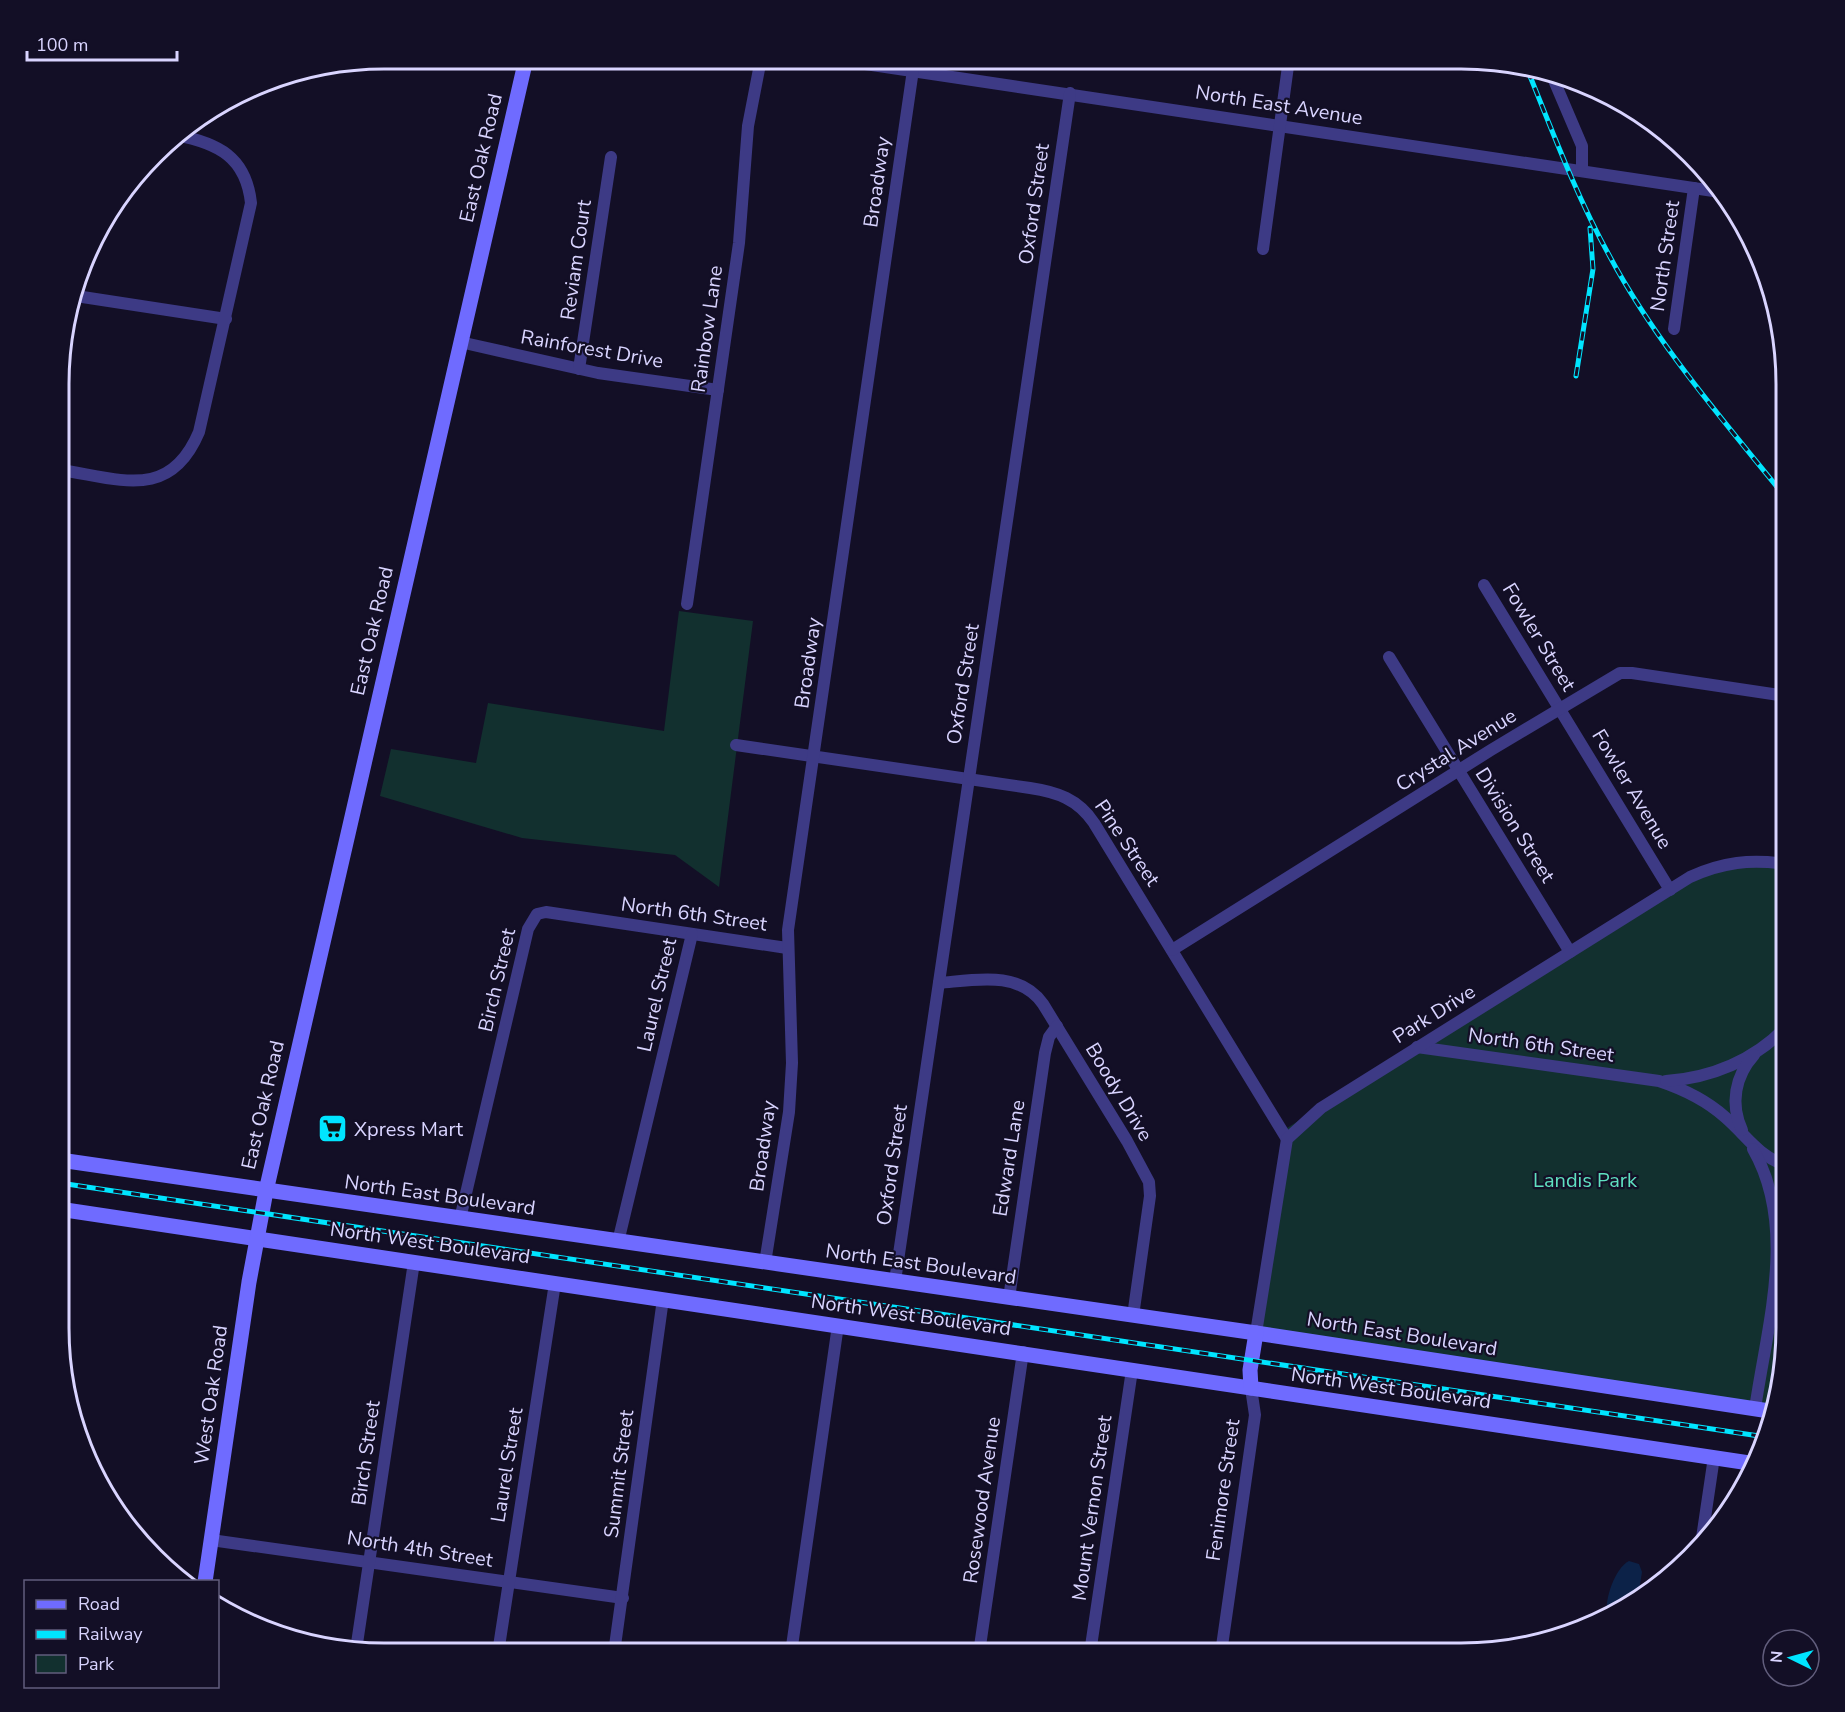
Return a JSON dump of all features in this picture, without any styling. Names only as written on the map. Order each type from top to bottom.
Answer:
[{"type":"main road","name":"East Oak Road","points":[[261,1214],[524,69]]},
{"type":"main road","name":"North East Boulevard","points":[[69,1161],[1256,1333],[1765,1410]]},
{"type":"main road","name":"North West Boulevard","points":[[69,1210],[1746,1462]]},
{"type":"main road","name":"West Oak Road","points":[[205,1580],[261,1214]]},
{"type":"main road","name":"Fenimore Street","points":[[1251,1388],[1250,1370],[1256,1333]]},
{"type":"street","name":"Rainbow Lane","points":[[687,604],[739,243],[748,126],[759,69]]},
{"type":"street","name":"North East Avenue","points":[[906,69],[1710,190]]},
{"type":"street","points":[[1263,249],[1288,69]]},
{"type":"street","name":"Broadway","points":[[765,1263],[789,1102],[792,1063],[787,948],[913,70]]},
{"type":"street","points":[[1555,84],[1581,146],[1582,171]]},
{"type":"street","name":"Oxford Street","points":[[895,1281],[1070,93]]},
{"type":"street","points":[[69,471],[133,481],[158,477],[170,473],[180,465],[199,432],[249,217],[249,191],[238,167],[222,148],[187,138]]},
{"type":"street","name":"Reviam Court","points":[[579,369],[611,157]]},
{"type":"street","name":"North Street","points":[[1674,329],[1694,188]]},
{"type":"street","points":[[82,297],[226,318]]},
{"type":"street","name":"Rainforest Drive","points":[[460,342],[579,369],[718,390]]},
{"type":"street","name":"Fowler Street","points":[[1484,585],[1560,710]]},
{"type":"street","name":"Division Street","points":[[1389,657],[1570,952]]},
{"type":"street","name":"Crystal Avenue","points":[[1172,950],[1615,676],[1632,672],[1776,694]]},
{"type":"street","name":"Fowler Avenue","points":[[1560,710],[1670,890]]},
{"type":"street","name":"Pine Street","points":[[736,745],[1050,791],[1067,797],[1083,809],[1094,823],[1287,1139]]},
{"type":"street","name":"Park Drive","points":[[1287,1139],[1321,1108],[1690,877],[1721,865],[1751,860],[1776,863]]},
{"type":"street","name":"Birch Street","points":[[460,1219],[531,920],[537,914],[546,912],[596,919]]},
{"type":"street","name":"North 6th Street","points":[[596,919],[787,948]]},
{"type":"street","name":"Laurel Street","points":[[618,1242],[692,934]]},
{"type":"street","name":"Boody Drive","points":[[939,983],[987,979],[1018,983],[1037,995],[1149,1182],[1149,1204],[1133,1316]]},
{"type":"street","name":"Edward Lane","points":[[1009,1298],[1045,1053],[1049,1037],[1057,1026]]},
{"type":"street","points":[[1776,1036],[1748,1063],[1736,1089],[1737,1119],[1763,1167],[1774,1204],[1776,1221]]},
{"type":"street","name":"North 6th Street","points":[[1659,1081],[1694,1077],[1720,1070],[1776,1040]]},
{"type":"street","name":"North 6th Street","points":[[1417,1047],[1659,1081],[1690,1093],[1714,1107],[1750,1144],[1776,1161]]},
{"type":"street","points":[[1256,1333],[1287,1139]]},
{"type":"street","name":"Birch Street","points":[[357,1641],[414,1262]]},
{"type":"street","points":[[1755,1409],[1776,1270]]},
{"type":"street","name":"Laurel Street","points":[[500,1643],[555,1282]]},
{"type":"street","name":"Summit Street","points":[[616,1643],[663,1299]]},
{"type":"street","points":[[792,1643],[838,1325]]},
{"type":"street","name":"Rosewood Avenue","points":[[980,1643],[1023,1352]]},
{"type":"street","name":"Mount Vernon Street","points":[[1091,1643],[1132,1370]]},
{"type":"street","name":"Fenimore Street","points":[[1222,1643],[1254,1423],[1255,1405],[1251,1388]]},
{"type":"street","points":[[1703,1530],[1714,1457]]},
{"type":"street","name":"North 4th Street","points":[[211,1540],[623,1599]]},
{"type":"green space","points":[[679,611],[753,621],[719,887],[675,855],[522,838],[380,796],[391,749],[476,763],[488,703],[664,731]]},
{"type":"green space","name":"Landis Park","points":[[1776,865],[1776,1328],[1773,1369],[1765,1410],[1256,1333],[1279,1186],[1282,1131],[1710,868]]},
{"type":"water","points":[[1629,1561],[1639,1564],[1642,1572],[1640,1588],[1607,1607],[1615,1577]]},
{"type":"railway","points":[[1530,77],[1586,210],[1628,288],[1669,350],[1776,486]]},
{"type":"railway","points":[[1576,376],[1593,269],[1590,228]]},
{"type":"railway","points":[[69,1184],[1757,1436]]},
{"type":"place","name":"Xpress Mart","points":[[333,1129]]}]
